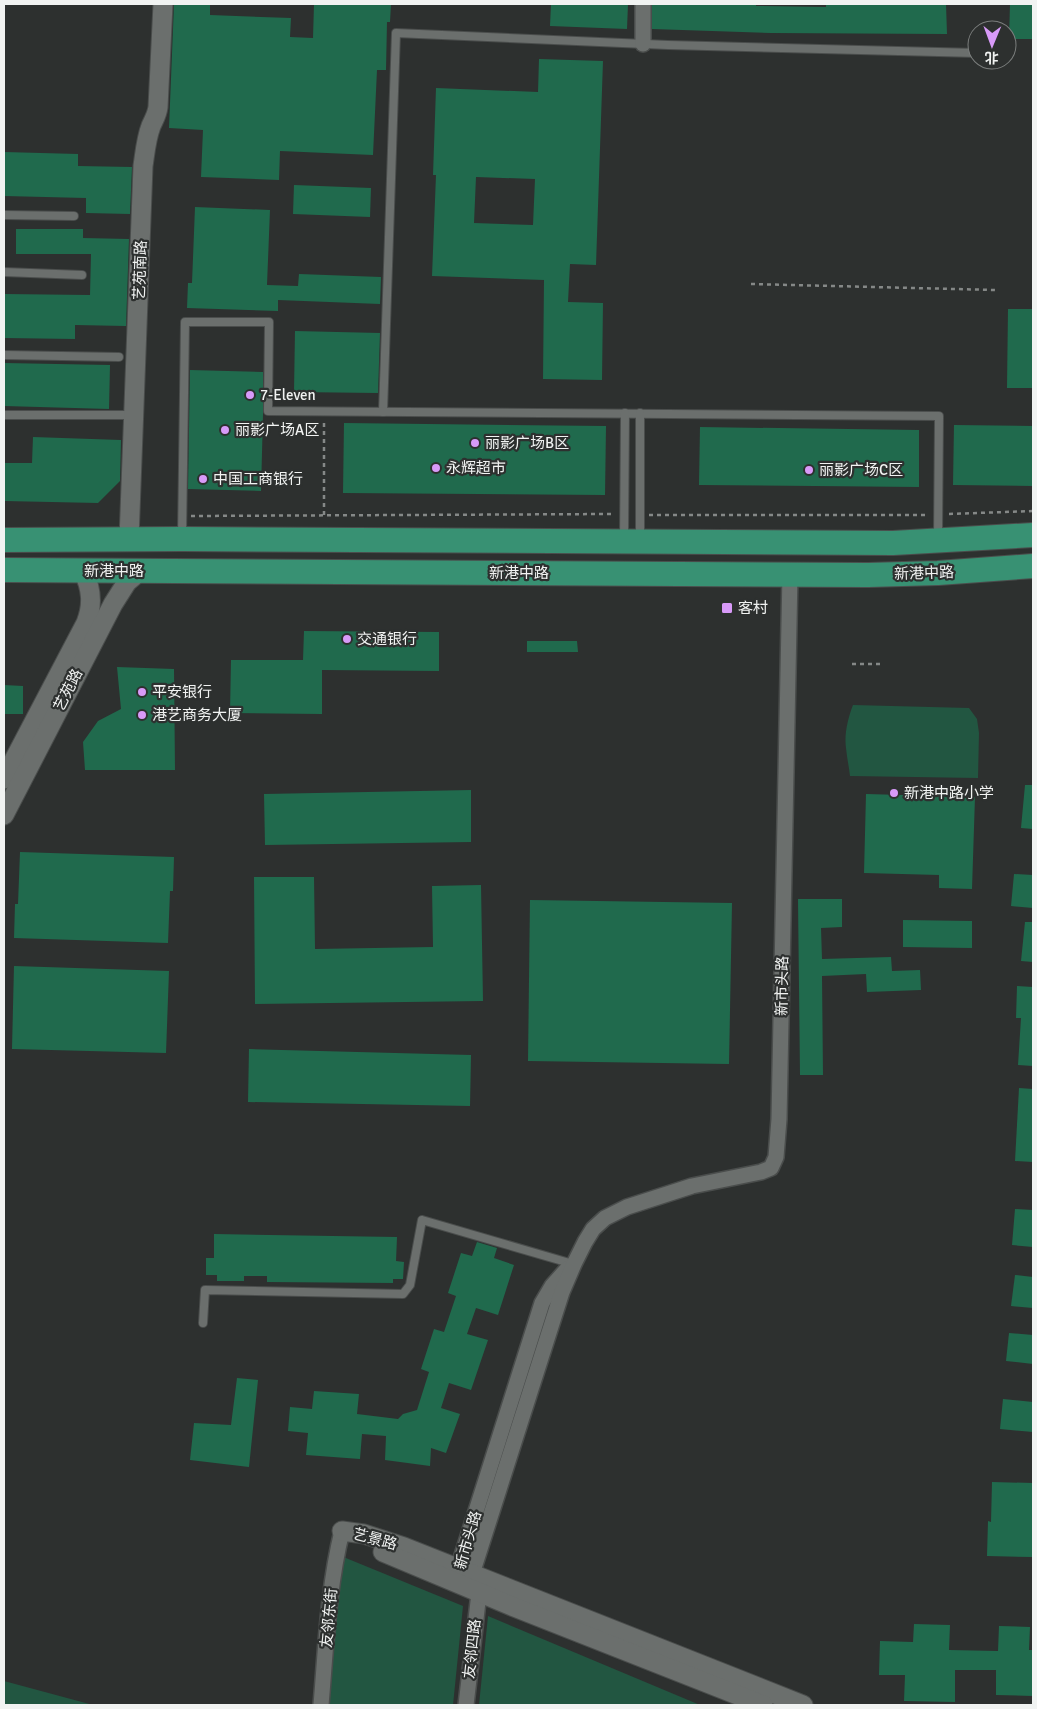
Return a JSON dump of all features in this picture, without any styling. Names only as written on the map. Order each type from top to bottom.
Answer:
[{"type":"main road","name":"新港中路","points":[[4,540],[129,539],[182,528],[632,542],[856,543],[938,541],[1033,535]]},
{"type":"main road","name":"新港中路","points":[[4,570],[868,575],[938,573],[1033,566]]},
{"type":"street","name":"艺苑南路","points":[[129,539],[143,166],[147,138],[158,108],[163,4]]},
{"type":"street","points":[[643,44],[644,4]]},
{"type":"street","name":"艺苑路","points":[[4,779],[86,623],[91,610],[88,581],[83,571]]},
{"type":"street","name":"艺苑路","points":[[4,815],[113,604],[127,582],[140,571]]},
{"type":"street","name":"新市头路","points":[[462,1576],[562,1292],[574,1264],[593,1230],[606,1218],[626,1208],[692,1186],[761,1172],[770,1168],[776,1157],[780,1103],[790,574]]},
{"type":"street","name":"艺景路","points":[[342,1531],[362,1544],[462,1576],[790,1704]]},
{"type":"street","name":"友邻东街","points":[[321,1705],[331,1592],[335,1559],[342,1531]]},
{"type":"street","name":"艺景路","points":[[462,1576],[479,1593],[764,1705]]},
{"type":"street","name":"友邻四路","points":[[466,1705],[479,1593]]},
{"type":"lane","points":[[383,412],[396,34],[643,44],[967,53]]},
{"type":"lane","points":[[4,215],[74,216]]},
{"type":"lane","points":[[4,272],[82,275]]},
{"type":"lane","points":[[182,528],[185,322],[269,322],[268,411],[939,416],[938,541]]},
{"type":"lane","points":[[4,355],[119,357]]},
{"type":"lane","points":[[625,413],[624,514],[632,542]]},
{"type":"lane","points":[[632,542],[640,515],[640,413]]},
{"type":"lane","points":[[4,416],[134,416]]},
{"type":"lane","points":[[203,1323],[205,1290],[402,1294],[410,1285],[422,1220],[574,1264]]},
{"type":"path","points":[[751,284],[995,290]]},
{"type":"path","points":[[324,411],[324,516]]},
{"type":"path","points":[[640,515],[826,516],[1033,512]]},
{"type":"path","points":[[182,528],[324,516],[624,514]]},
{"type":"path","points":[[852,664],[881,664]]},
{"type":"green space","points":[[853,705],[969,708],[977,719],[979,733],[978,778],[850,776],[846,752],[846,737]]},
{"type":"green space","points":[[341,1556],[463,1606],[453,1705],[327,1705]]},
{"type":"green space","points":[[488,1616],[700,1705],[479,1705]]},
{"type":"green space","points":[[4,1681],[93,1705],[4,1705]]},
{"type":"building","points":[[174,4],[210,4],[210,15],[291,18],[290,37],[313,38],[314,4],[391,4],[390,22],[387,22],[386,70],[377,70],[373,155],[280,151],[279,180],[201,177],[203,130],[169,128]]},
{"type":"building","points":[[551,4],[628,4],[627,29],[550,26]]},
{"type":"building","points":[[652,4],[756,4],[756,6],[826,7],[826,4],[946,4],[947,34],[771,33],[652,29]]},
{"type":"building","points":[[1010,4],[1033,4],[1033,39],[1017,39],[1017,20],[1010,20]]},
{"type":"building","points":[[539,59],[603,61],[596,265],[570,264],[568,302],[603,303],[602,380],[543,379],[544,280],[432,276],[436,175],[433,175],[436,88],[538,92]],"holes":[[[476,177],[535,179],[533,225],[474,223]]]},
{"type":"building","points":[[4,152],[78,154],[78,166],[132,167],[130,214],[86,213],[86,198],[4,196]]},
{"type":"building","points":[[294,185],[371,188],[370,217],[293,214]]},
{"type":"building","points":[[195,207],[270,210],[267,285],[298,286],[299,274],[381,277],[380,304],[278,300],[278,311],[187,308],[188,283],[192,283]]},
{"type":"building","points":[[16,229],[83,229],[83,238],[129,239],[126,326],[75,325],[75,339],[4,338],[4,294],[90,295],[91,254],[16,254]]},
{"type":"building","points":[[1008,309],[1033,309],[1033,388],[1007,388]]},
{"type":"building","points":[[295,331],[380,333],[378,393],[294,392]]},
{"type":"building","points":[[4,363],[110,365],[109,409],[4,406]]},
{"type":"building","name":"丽影广场A区","points":[[190,370],[263,372],[261,491],[188,489]]},
{"type":"building","name":"丽影广场B区","points":[[344,423],[606,426],[605,495],[343,493]]},
{"type":"building","points":[[954,425],[1033,426],[1033,486],[953,485]]},
{"type":"building","name":"丽影广场C区","points":[[700,427],[919,430],[919,487],[699,485]]},
{"type":"building","points":[[33,437],[121,440],[120,481],[98,503],[4,501],[4,463],[32,463]]},
{"type":"building","points":[[304,631],[439,632],[439,671],[322,670],[322,714],[230,713],[231,660],[303,660]]},
{"type":"building","points":[[527,641],[577,641],[578,652],[527,652]]},
{"type":"building","name":"港艺商务大厦","points":[[117,667],[174,669],[175,770],[85,770],[83,742],[98,721],[121,709]]},
{"type":"building","points":[[4,685],[23,686],[23,714],[4,714]]},
{"type":"building","points":[[1025,785],[1033,785],[1033,829],[1021,828]]},
{"type":"building","points":[[471,790],[471,842],[265,845],[264,794]]},
{"type":"building","points":[[866,794],[975,797],[972,889],[939,888],[939,875],[864,873]]},
{"type":"building","points":[[20,852],[174,857],[173,891],[170,891],[168,943],[14,938],[15,904],[18,904]]},
{"type":"building","points":[[1014,874],[1033,875],[1033,908],[1011,906]]},
{"type":"building","points":[[254,877],[314,877],[315,949],[433,947],[432,886],[481,885],[483,1001],[255,1004]]},
{"type":"building","points":[[798,899],[842,899],[842,927],[821,928],[822,959],[891,957],[892,971],[920,970],[921,990],[867,992],[866,974],[822,976],[823,1075],[800,1075]]},
{"type":"building","points":[[530,900],[732,903],[729,1064],[528,1061]]},
{"type":"building","points":[[903,920],[972,921],[972,948],[903,947]]},
{"type":"building","points":[[1025,922],[1033,922],[1033,962],[1021,961]]},
{"type":"building","points":[[14,966],[169,971],[166,1053],[12,1049]]},
{"type":"building","points":[[1017,986],[1033,987],[1033,1066],[1018,1065],[1021,1018],[1016,1018]]},
{"type":"building","points":[[249,1049],[471,1055],[470,1106],[248,1102]]},
{"type":"building","points":[[1019,1088],[1033,1089],[1033,1162],[1015,1161]]},
{"type":"building","points":[[1015,1209],[1033,1210],[1033,1247],[1012,1245]]},
{"type":"building","points":[[214,1234],[397,1237],[396,1261],[404,1262],[403,1279],[393,1279],[393,1283],[267,1282],[267,1276],[244,1276],[244,1281],[217,1281],[217,1275],[206,1275],[206,1258],[214,1258]]},
{"type":"building","points":[[477,1242],[497,1248],[494,1258],[514,1265],[498,1315],[476,1308],[467,1334],[488,1340],[471,1390],[449,1383],[441,1408],[460,1414],[446,1453],[431,1448],[430,1466],[385,1460],[386,1436],[362,1434],[360,1459],[306,1455],[308,1433],[288,1431],[290,1407],[312,1409],[314,1391],[359,1394],[357,1414],[398,1419],[403,1414],[417,1410],[429,1372],[421,1369],[434,1329],[444,1332],[456,1296],[448,1293],[461,1253],[472,1256]]},
{"type":"building","points":[[1015,1275],[1033,1277],[1033,1308],[1011,1306]]},
{"type":"building","points":[[1009,1333],[1033,1335],[1033,1364],[1006,1361]]},
{"type":"building","points":[[237,1378],[258,1380],[249,1467],[190,1460],[194,1423],[231,1425]]},
{"type":"building","points":[[1003,1399],[1033,1402],[1033,1432],[1000,1429]]},
{"type":"building","points":[[992,1482],[1033,1483],[1033,1557],[987,1556],[988,1521],[991,1522]]},
{"type":"building","points":[[914,1624],[950,1625],[949,1650],[998,1651],[999,1626],[1030,1627],[1029,1650],[1033,1650],[1033,1696],[996,1695],[996,1670],[955,1670],[955,1702],[904,1701],[905,1675],[879,1675],[880,1641],[913,1642]]},
{"type":"place","name":"7-Eleven","points":[[250,395]]},
{"type":"place","name":"丽影广场A区","points":[[225,430]]},
{"type":"place","name":"丽影广场B区","points":[[475,443]]},
{"type":"place","name":"永辉超市","points":[[436,468]]},
{"type":"place","name":"丽影广场C区","points":[[809,470]]},
{"type":"place","name":"中国工商银行","points":[[203,479]]},
{"type":"place","name":"客村","points":[[727,608]]},
{"type":"place","name":"交通银行","points":[[347,639]]},
{"type":"place","name":"平安银行","points":[[142,692]]},
{"type":"place","name":"港艺商务大厦","points":[[142,715]]},
{"type":"place","name":"新港中路小学","points":[[894,793]]}]
